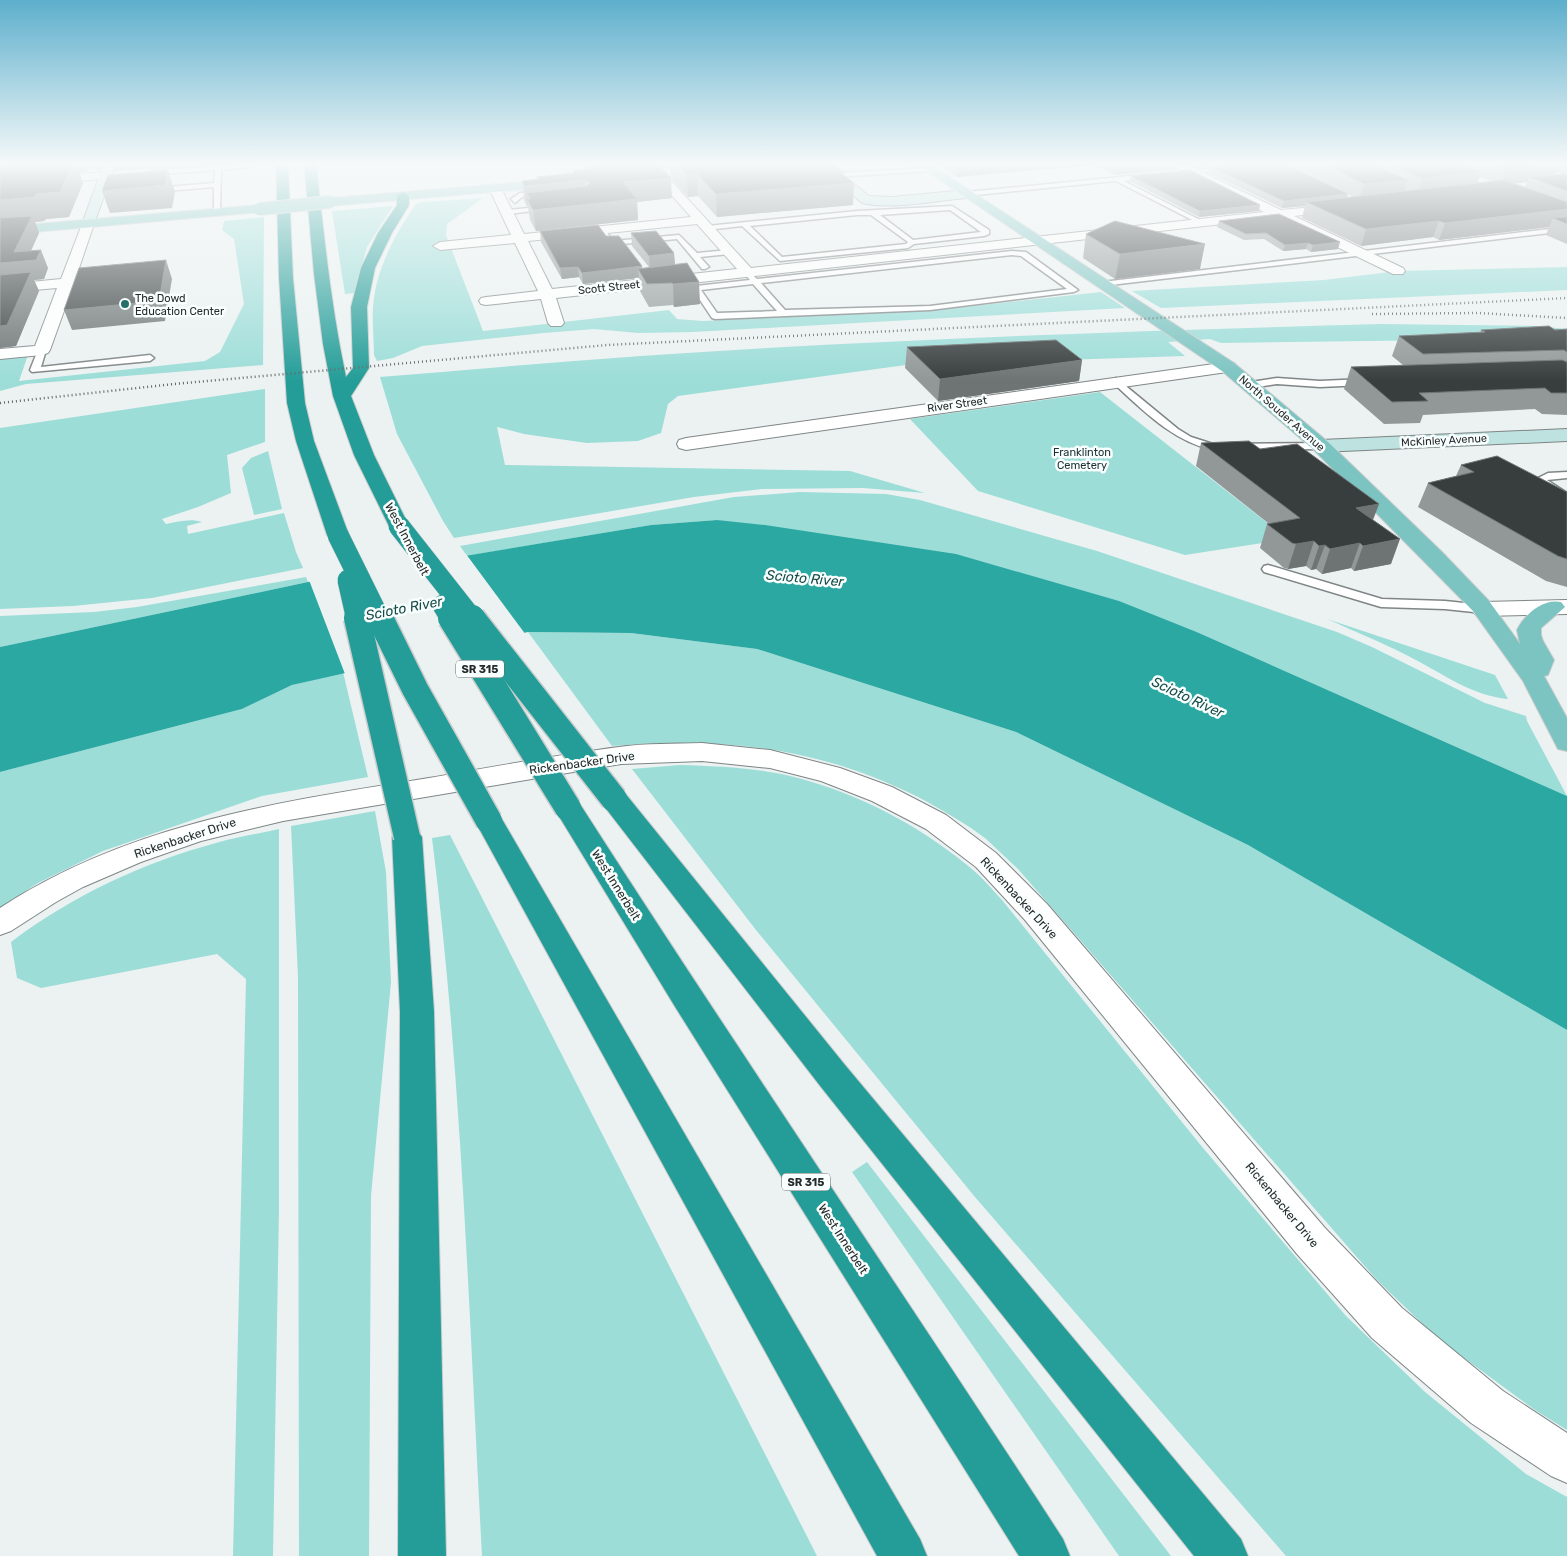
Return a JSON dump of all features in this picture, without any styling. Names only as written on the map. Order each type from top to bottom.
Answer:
[{"type":"highway","points":[[285,236],[296,403],[305,441],[338,535],[407,836],[417,1012],[422,1556]]},
{"type":"highway","name":"West Innerbelt","points":[[318,236],[331,344],[342,396],[364,455],[399,526],[481,670],[628,905],[1046,1556]]},
{"type":"highway","points":[[342,396],[361,368],[359,306],[368,268],[384,236]]},
{"type":"highway","points":[[399,526],[833,1076],[1224,1556]]},
{"type":"highway","points":[[338,535],[415,689],[903,1556]]},
{"type":"main road","name":"North Souder Avenue","points":[[1030,236],[1228,368],[1251,385],[1321,446],[1434,556],[1483,609],[1535,681],[1564,737]]},
{"type":"main road","points":[[1535,681],[1542,660],[1529,640],[1527,632],[1529,626],[1560,607]]},
{"type":"street","points":[[0,354],[42,350],[84,236]]},
{"type":"street","points":[[440,246],[544,236]]},
{"type":"street","points":[[714,236],[751,277]]},
{"type":"street","name":"Scott Street","points":[[486,301],[546,294],[751,277],[784,264],[936,252],[1077,236]]},
{"type":"street","points":[[1325,236],[1398,271]]},
{"type":"street","points":[[520,238],[546,294],[556,323]]},
{"type":"street","points":[[0,289],[96,280]]},
{"type":"street","name":"River Street","points":[[686,444],[1116,381],[1228,368]]},
{"type":"street","name":"McKinley Avenue","points":[[1321,446],[1567,435]]},
{"type":"street","points":[[1483,609],[1560,607]]},
{"type":"street","name":"Rickenbacker Drive","points":[[0,923],[46,894],[111,863],[167,842],[232,822],[283,811],[621,755],[702,752],[770,759],[830,774],[882,794],[936,822],[986,860],[1036,912],[1311,1241],[1388,1323],[1487,1407],[1567,1460]]},
{"type":"lane","points":[[606,236],[611,243],[624,245],[679,237],[696,255],[699,266]]},
{"type":"lane","points":[[756,236],[784,264],[908,246],[912,242],[969,236]]},
{"type":"lane","points":[[906,236],[912,242]]},
{"type":"lane","points":[[1102,284],[1511,236]]},
{"type":"lane","points":[[921,241],[947,260]]},
{"type":"lane","points":[[696,255],[729,252]]},
{"type":"lane","points":[[1012,253],[1023,254],[1074,290],[930,308],[715,316],[696,288],[751,277],[947,260],[1012,253]]},
{"type":"lane","points":[[751,277],[783,313]]},
{"type":"lane","points":[[42,350],[35,370],[150,358]]},
{"type":"lane","points":[[1116,381],[1180,435],[1196,444],[1213,447],[1321,446]]},
{"type":"lane","points":[[1251,385],[1277,381],[1320,384],[1378,382]]},
{"type":"lane","points":[[1567,475],[1548,476],[1539,480],[1567,498]]},
{"type":"lane","points":[[1268,569],[1381,603],[1445,605],[1483,609]]},
{"type":"green space","points":[[229,236],[264,236],[263,365],[26,384],[0,391],[0,358],[28,355],[19,381],[205,361],[220,352],[244,304],[234,239]]},
{"type":"green space","points":[[336,236],[374,236],[367,247],[355,293],[345,294]]},
{"type":"green space","points":[[397,236],[446,236],[483,331],[669,310],[677,319],[703,321],[955,308],[1101,292],[1125,308],[693,332],[638,333],[594,329],[422,346],[393,358],[377,361],[374,355],[373,308],[382,267]]},
{"type":"green space","points":[[1567,267],[1567,290],[1161,308],[1132,291],[1324,280],[1398,271]]},
{"type":"green space","points":[[1380,324],[1536,326],[1567,329],[1567,343],[1445,340],[1221,343],[1210,339],[1168,342],[1185,356],[906,365],[678,396],[668,404],[661,433],[638,441],[587,443],[524,434],[497,427],[505,465],[850,471],[925,493],[863,488],[762,489],[694,497],[454,538],[397,434],[380,377],[608,358],[918,340]]},
{"type":"green space","points":[[265,389],[265,442],[227,455],[231,493],[162,519],[166,524],[188,520],[202,522],[187,526],[188,534],[284,513],[303,568],[152,598],[73,606],[0,609],[0,428]]},
{"type":"green space","name":"Franklinton Cemetery","points":[[1100,392],[1288,539],[1185,555],[978,491],[910,419]]},
{"type":"green space","points":[[268,451],[282,509],[254,515],[242,468],[251,458]]},
{"type":"green space","points":[[800,492],[886,494],[920,500],[1097,551],[1337,632],[1372,647],[1485,703],[1526,716],[1567,796],[1199,633],[717,520],[651,525],[467,556],[460,546],[734,497]]},
{"type":"green space","points":[[306,577],[308,582],[0,647],[0,616],[94,612],[137,607]]},
{"type":"green space","points":[[1327,619],[1495,675],[1508,699],[1483,694],[1471,689],[1393,648]]},
{"type":"green space","points":[[528,632],[631,633],[757,649],[1016,732],[1248,845],[1567,1030],[1567,1430],[1535,1410],[1437,1338],[1376,1279],[1018,869],[985,838],[920,798],[845,767],[808,757],[732,745],[693,743],[612,746]]},
{"type":"green space","points":[[343,672],[368,777],[262,796],[103,851],[38,883],[0,908],[0,772],[242,709],[292,685]]},
{"type":"green space","points":[[680,765],[769,772],[798,778],[843,793],[887,812],[908,824],[948,850],[976,873],[1002,900],[1203,1148],[1346,1316],[1425,1392],[1526,1474],[1567,1497],[1567,1556],[1286,1556],[975,1197],[756,930],[632,769]]},
{"type":"green space","points":[[375,811],[386,872],[391,982],[371,1196],[369,1556],[299,1556],[298,977],[291,826]]},
{"type":"green space","points":[[279,829],[279,1208],[273,1556],[233,1556],[246,979],[217,954],[41,988],[17,978],[11,942],[34,925],[83,896],[161,860],[231,839]]},
{"type":"green space","points":[[450,835],[817,1556],[482,1556],[458,1107],[451,1017],[432,838]]},
{"type":"green space","points":[[867,1162],[1171,1556],[1119,1556],[852,1172]]},
{"type":"water","name":"Scioto River","points":[[717,520],[765,525],[956,554],[1119,601],[1199,633],[1567,796],[1567,1030],[1248,845],[1016,732],[757,649],[631,633],[528,632],[292,685],[242,709],[0,772],[0,647],[308,582],[651,525]]},
{"type":"pier","points":[[466,554],[526,635],[345,674],[309,580]]},
{"type":"building","points":[[0,236],[22,236],[14,252],[41,250],[36,260],[0,263]]},
{"type":"building","points":[[542,236],[619,236],[642,266],[582,273],[578,267],[560,268]]},
{"type":"building","points":[[633,236],[660,236],[674,253],[649,256]]},
{"type":"building","points":[[1089,236],[1172,236],[1205,244],[1120,254]]},
{"type":"building","points":[[1270,236],[1326,236],[1340,242],[1313,245],[1308,243],[1285,245]]},
{"type":"building","points":[[166,260],[159,301],[64,310],[79,268]]},
{"type":"building","points":[[687,263],[699,282],[647,284],[638,269]]},
{"type":"building","points":[[31,272],[7,325],[0,326],[0,275]]},
{"type":"building","points":[[1549,326],[1555,330],[1567,329],[1567,352],[1564,350],[1423,354],[1399,336],[1485,332],[1481,330]]},
{"type":"building","points":[[1056,340],[1082,360],[940,379],[907,347]]},
{"type":"building","points":[[1562,360],[1567,362],[1567,393],[1551,393],[1545,388],[1419,393],[1428,401],[1392,402],[1351,367]]},
{"type":"building","points":[[1249,441],[1260,449],[1297,444],[1379,504],[1356,508],[1400,539],[1363,546],[1360,543],[1330,549],[1325,545],[1319,546],[1314,541],[1292,543],[1267,524],[1300,518],[1201,443]]},
{"type":"building","points":[[1497,456],[1567,492],[1567,559],[1558,556],[1428,483],[1474,472],[1461,465]]},
{"type":"railway","points":[[0,403],[174,384],[607,345],[1567,298]]},
{"type":"railway","points":[[1372,314],[1478,313],[1567,318]]},
{"type":"place","name":"The Dowd Education Center","points":[[125,304]]}]
